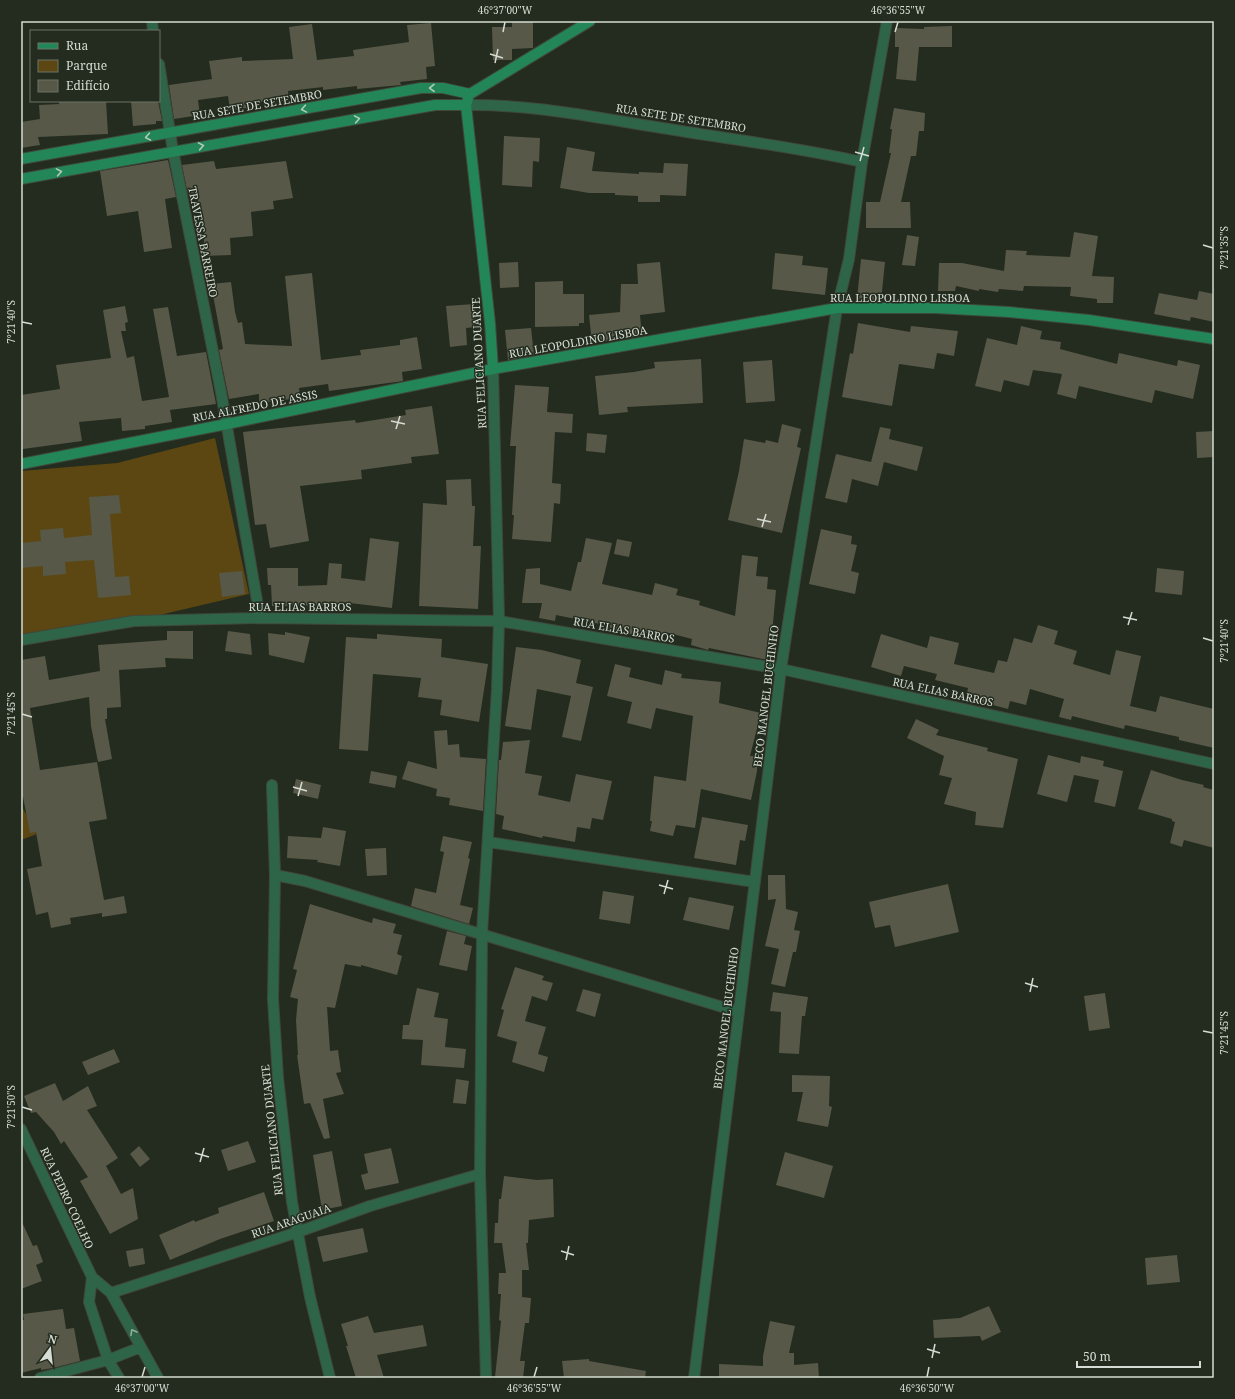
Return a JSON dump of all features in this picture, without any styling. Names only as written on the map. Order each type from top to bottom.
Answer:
[{"type":"street","points":[[466,106],[470,94],[485,83],[590,21]]},
{"type":"street","name":"BECO MANOEL BUCHINHO","points":[[694,1378],[781,669],[836,308],[849,259],[862,162],[887,21]]},
{"type":"street","name":"TRAVESSA BARREIRO","points":[[160,70],[173,151],[227,424],[260,618]]},
{"type":"street","name":"RUA SETE DE SETEMBRO","points":[[21,159],[421,88],[443,88],[470,94],[495,105]]},
{"type":"street","name":"RUA SETE DE SETEMBRO","points":[[21,179],[435,105],[495,105],[571,114],[765,143],[862,162]]},
{"type":"street","name":"RUA FELICIANO DUARTE","points":[[466,106],[490,323],[493,370],[499,621]]},
{"type":"street","name":"RUA LEOPOLDINO LISBOA","points":[[493,370],[836,308],[935,308],[1009,312],[1089,320],[1214,339]]},
{"type":"street","name":"RUA ALFREDO DE ASSIS","points":[[21,464],[493,370]]},
{"type":"street","name":"RUA ELIAS BARROS","points":[[21,640],[134,622],[260,618],[499,621],[781,669],[1214,764]]},
{"type":"street","points":[[486,1378],[480,1174],[482,933],[499,621]]},
{"type":"street","name":"RUA FELICIANO DUARTE","points":[[272,785],[275,875],[272,999],[284,1134],[298,1232],[310,1297],[330,1378]]},
{"type":"street","points":[[488,842],[755,882]]},
{"type":"street","points":[[275,875],[305,881],[482,933],[739,1012]]},
{"type":"street","name":"RUA PEDRO COELHO","points":[[21,1128],[92,1277],[111,1293],[158,1378]]},
{"type":"street","name":"RUA ARAGUAIA","points":[[111,1293],[298,1232],[370,1206],[480,1174]]},
{"type":"street","points":[[92,1277],[90,1302],[108,1360],[119,1378]]},
{"type":"street","points":[[40,1378],[108,1360],[142,1348]]},
{"type":"green space","points":[[215,438],[249,594],[134,621],[21,640],[21,471],[117,463]]},
{"type":"green space","points":[[21,805],[37,834],[21,840]]},
{"type":"building","points":[[512,21],[533,21],[533,48],[512,49],[512,60],[493,60],[492,27],[512,27]]},
{"type":"building","points":[[431,23],[435,66],[426,67],[427,79],[400,82],[401,85],[357,89],[357,86],[323,90],[323,87],[288,91],[289,101],[247,102],[248,108],[230,110],[228,96],[198,100],[200,115],[174,119],[169,85],[212,79],[209,61],[242,57],[242,61],[293,59],[289,27],[312,24],[317,60],[354,56],[353,50],[409,42],[407,25]]},
{"type":"building","points":[[952,26],[952,47],[919,47],[916,81],[896,79],[899,47],[895,47],[895,28],[924,29],[924,27]]},
{"type":"building","points":[[59,102],[106,102],[108,134],[38,137],[40,145],[21,148],[21,122],[40,119],[39,105],[59,104]]},
{"type":"building","points":[[131,102],[158,102],[162,121],[156,121],[156,124],[133,126]]},
{"type":"building","points":[[894,108],[925,113],[924,131],[919,131],[916,156],[911,156],[901,202],[910,202],[911,228],[866,228],[866,202],[880,202],[891,153],[889,153],[892,129],[890,129]]},
{"type":"building","points":[[504,136],[540,138],[539,162],[533,161],[532,187],[502,185]]},
{"type":"building","points":[[567,147],[595,152],[592,171],[639,174],[639,172],[663,173],[664,163],[688,164],[686,196],[660,195],[660,202],[638,202],[638,196],[615,195],[615,193],[589,193],[560,188]]},
{"type":"building","points":[[168,160],[176,197],[165,199],[172,248],[144,252],[138,211],[107,216],[100,171]]},
{"type":"building","points":[[214,161],[216,169],[286,161],[293,198],[273,201],[274,209],[251,212],[253,236],[230,238],[231,255],[204,256],[204,226],[201,226],[197,194],[188,195],[182,165]]},
{"type":"building","points":[[1074,232],[1098,236],[1092,276],[1114,277],[1113,303],[1097,303],[1097,299],[1070,296],[1071,287],[1024,286],[1023,291],[999,289],[998,292],[979,289],[979,291],[956,286],[955,291],[938,291],[939,263],[962,263],[1004,271],[1006,250],[1027,251],[1026,255],[1070,257]]},
{"type":"building","points":[[907,235],[919,237],[915,266],[902,265]]},
{"type":"building","points":[[775,253],[803,256],[802,265],[828,268],[825,295],[772,289]]},
{"type":"building","points":[[861,259],[885,262],[881,301],[857,299]]},
{"type":"building","points":[[518,262],[519,287],[500,288],[499,263]]},
{"type":"building","points":[[660,262],[665,312],[640,315],[642,336],[592,343],[589,315],[620,312],[621,284],[638,284],[637,264]]},
{"type":"building","points":[[312,273],[321,360],[361,355],[360,350],[400,345],[400,340],[417,337],[422,369],[402,372],[403,381],[329,391],[328,384],[299,388],[300,398],[259,403],[259,394],[229,399],[219,350],[223,349],[211,284],[231,282],[235,312],[238,323],[242,322],[245,344],[292,346],[285,276]]},
{"type":"building","points":[[563,281],[563,294],[584,294],[584,323],[579,323],[579,326],[535,327],[535,282]]},
{"type":"building","points":[[1199,291],[1214,294],[1214,322],[1191,317],[1190,321],[1154,314],[1159,293],[1197,300]]},
{"type":"building","points":[[474,304],[476,327],[466,328],[467,345],[450,347],[446,306]]},
{"type":"building","points":[[125,306],[128,322],[125,323],[126,331],[121,331],[127,358],[134,356],[142,401],[169,397],[153,309],[168,307],[177,356],[206,352],[216,404],[170,410],[172,422],[145,426],[145,429],[122,431],[121,418],[79,422],[82,441],[23,449],[21,395],[60,389],[56,365],[111,358],[103,310]]},
{"type":"building","points":[[858,323],[910,332],[911,326],[958,331],[954,356],[937,353],[934,369],[899,364],[892,406],[842,397],[850,353],[853,354]]},
{"type":"building","points":[[1021,326],[1042,331],[1040,339],[1061,342],[1060,349],[1117,364],[1119,353],[1177,366],[1178,360],[1200,365],[1193,399],[1155,390],[1152,403],[1079,386],[1076,399],[1057,394],[1062,374],[1033,370],[1029,386],[1004,380],[1001,392],[975,386],[987,338],[1017,345]]},
{"type":"building","points":[[531,328],[534,355],[508,360],[505,330]]},
{"type":"building","points":[[701,359],[703,403],[627,407],[628,412],[599,415],[595,376],[655,368],[654,362]]},
{"type":"building","points":[[772,360],[775,401],[746,403],[743,362]]},
{"type":"building","points":[[515,385],[549,387],[547,412],[573,414],[572,433],[555,432],[552,483],[561,484],[560,504],[554,503],[551,542],[512,539],[516,446],[510,446]]},
{"type":"building","points":[[432,406],[439,454],[411,457],[412,463],[361,470],[362,479],[300,486],[309,541],[270,548],[266,524],[255,525],[243,432],[355,420],[356,423],[406,415],[405,410]]},
{"type":"building","points":[[782,424],[801,429],[797,447],[801,448],[782,533],[728,520],[739,471],[744,439],[765,443],[766,440],[778,443]]},
{"type":"building","points":[[880,427],[891,429],[889,439],[923,447],[917,471],[884,462],[878,486],[852,479],[847,503],[825,498],[836,454],[871,462]]},
{"type":"building","points":[[1214,431],[1214,457],[1197,458],[1196,432]]},
{"type":"building","points":[[587,433],[607,435],[605,453],[586,451]]},
{"type":"building","points":[[471,479],[472,506],[475,506],[473,546],[481,546],[478,609],[419,606],[423,503],[447,505],[446,480]]},
{"type":"building","points":[[119,495],[121,513],[110,514],[115,577],[129,576],[131,595],[98,598],[94,560],[65,562],[66,574],[43,576],[43,566],[21,568],[21,543],[41,541],[40,530],[63,528],[64,538],[92,535],[89,497]]},
{"type":"building","points":[[821,529],[852,536],[851,544],[857,545],[851,571],[859,573],[855,594],[809,584]]},
{"type":"building","points":[[370,538],[399,542],[392,608],[341,602],[341,605],[272,606],[271,585],[268,585],[267,568],[298,568],[298,586],[327,585],[329,563],[342,564],[341,578],[365,581]]},
{"type":"building","points":[[586,538],[612,543],[602,584],[652,595],[655,583],[678,589],[676,595],[700,601],[699,605],[735,616],[742,555],[758,557],[756,576],[768,577],[767,589],[776,590],[772,634],[774,634],[768,660],[709,648],[708,650],[691,645],[692,639],[665,632],[664,637],[640,631],[638,636],[609,630],[610,626],[556,615],[555,621],[539,618],[542,603],[522,603],[526,569],[540,568],[540,584],[571,591],[578,562],[581,562]]},
{"type":"building","points":[[617,539],[632,542],[629,557],[614,554]]},
{"type":"building","points":[[1157,568],[1184,571],[1182,595],[1155,592]]},
{"type":"building","points":[[242,571],[245,594],[222,597],[219,573]]},
{"type":"building","points":[[1038,625],[1058,631],[1054,644],[1077,651],[1073,664],[1110,675],[1116,650],[1141,656],[1130,706],[1156,712],[1160,696],[1214,709],[1214,748],[1179,740],[1179,737],[1125,725],[1124,729],[1072,716],[1071,720],[1059,717],[1064,699],[1030,689],[1026,705],[1010,701],[1008,709],[966,698],[968,688],[935,680],[937,674],[904,666],[901,676],[871,667],[881,634],[927,648],[930,636],[959,643],[954,664],[994,673],[998,660],[1007,662],[1014,638],[1032,643]]},
{"type":"building","points":[[167,631],[193,631],[193,659],[165,658],[166,667],[119,670],[121,707],[107,708],[107,719],[105,719],[112,759],[98,762],[91,726],[89,697],[30,708],[40,770],[97,762],[107,819],[89,822],[104,900],[124,896],[127,913],[102,917],[102,913],[70,918],[71,924],[51,928],[48,912],[36,915],[27,869],[42,866],[36,832],[30,833],[23,797],[21,797],[21,660],[45,656],[49,680],[100,671],[98,645],[167,640]]},
{"type":"building","points":[[228,631],[250,634],[252,655],[225,651]]},
{"type":"building","points":[[285,632],[310,637],[304,663],[269,655],[268,633],[285,635]]},
{"type":"building","points":[[377,634],[442,639],[441,657],[488,664],[479,722],[440,715],[442,700],[418,697],[421,678],[373,674],[368,751],[339,749],[346,637],[377,639]]},
{"type":"building","points":[[516,647],[542,650],[581,660],[576,683],[593,687],[581,741],[562,737],[571,696],[537,689],[531,730],[505,726]]},
{"type":"building","points":[[615,664],[631,668],[629,677],[662,685],[665,670],[682,674],[681,678],[721,682],[719,703],[761,713],[750,756],[758,756],[757,771],[751,800],[701,789],[695,828],[676,825],[673,836],[650,831],[652,821],[650,821],[654,776],[686,781],[693,716],[656,708],[651,729],[627,723],[632,702],[607,696]]},
{"type":"building","points":[[916,719],[939,730],[936,735],[988,748],[987,751],[1018,759],[1003,828],[975,825],[976,812],[944,804],[952,778],[939,775],[944,756],[907,738]]},
{"type":"building","points":[[447,730],[448,745],[459,744],[460,757],[486,759],[483,811],[449,805],[450,798],[436,796],[437,789],[402,779],[408,761],[437,769],[434,731]]},
{"type":"building","points":[[530,740],[525,773],[542,776],[538,795],[570,802],[576,774],[612,781],[603,820],[592,818],[590,829],[577,827],[575,842],[543,836],[542,838],[502,829],[504,816],[496,814],[499,760],[501,760],[503,742]]},
{"type":"building","points":[[1048,755],[1080,763],[1081,756],[1104,761],[1103,766],[1123,771],[1115,807],[1094,802],[1099,780],[1074,775],[1067,802],[1037,794]]},
{"type":"building","points":[[1151,770],[1204,785],[1203,787],[1214,790],[1214,848],[1184,840],[1182,847],[1170,843],[1175,822],[1172,821],[1172,819],[1138,809]]},
{"type":"building","points":[[371,771],[397,776],[395,788],[369,783]]},
{"type":"building","points":[[296,779],[321,785],[318,799],[293,793]]},
{"type":"building","points":[[702,817],[748,825],[745,841],[740,840],[736,865],[694,858]]},
{"type":"building","points":[[323,827],[346,831],[340,866],[317,862],[318,860],[287,858],[288,836],[321,838]]},
{"type":"building","points":[[443,836],[472,842],[468,858],[470,859],[460,905],[473,908],[469,924],[411,906],[415,888],[436,893],[444,852],[440,851]]},
{"type":"building","points":[[386,848],[387,875],[367,876],[365,849]]},
{"type":"building","points":[[768,875],[785,875],[786,909],[798,912],[794,930],[800,931],[796,952],[793,952],[785,987],[771,984],[779,949],[765,946],[776,899],[768,900]]},
{"type":"building","points":[[948,884],[959,932],[895,947],[890,925],[875,928],[869,902]]},
{"type":"building","points":[[603,891],[634,896],[630,924],[599,919]]},
{"type":"building","points":[[689,897],[734,906],[729,930],[683,920]]},
{"type":"building","points":[[310,904],[372,923],[373,918],[396,924],[393,933],[402,935],[397,954],[402,956],[397,975],[361,965],[361,967],[345,964],[335,1008],[327,1007],[330,1051],[338,1050],[341,1072],[336,1073],[344,1094],[323,1099],[330,1138],[324,1139],[310,1103],[304,1104],[297,1055],[296,1020],[298,999],[290,997],[297,970],[293,969]]},
{"type":"building","points":[[447,931],[466,936],[464,944],[472,946],[467,971],[439,965]]},
{"type":"building","points":[[515,967],[544,976],[542,980],[553,983],[547,1001],[532,996],[525,1021],[546,1027],[538,1054],[548,1057],[544,1072],[512,1062],[517,1042],[497,1036],[504,1010],[501,1009]]},
{"type":"building","points":[[417,988],[439,993],[434,1017],[448,1019],[445,1047],[466,1049],[464,1068],[421,1065],[423,1040],[402,1039],[403,1025],[409,1025]]},
{"type":"building","points":[[583,989],[601,994],[595,1017],[576,1011]]},
{"type":"building","points":[[773,992],[808,997],[805,1016],[802,1016],[799,1054],[779,1053],[781,1012],[770,1011]]},
{"type":"building","points":[[1105,993],[1110,1028],[1089,1031],[1084,996]]},
{"type":"building","points":[[114,1049],[120,1062],[88,1075],[82,1062]]},
{"type":"building","points":[[792,1075],[830,1076],[829,1106],[832,1107],[828,1127],[797,1121],[803,1092],[792,1092]]},
{"type":"building","points":[[456,1079],[469,1081],[466,1104],[453,1103]]},
{"type":"building","points":[[55,1083],[63,1101],[88,1086],[97,1106],[87,1110],[118,1158],[106,1166],[121,1194],[133,1188],[138,1219],[110,1234],[80,1181],[88,1177],[64,1141],[61,1144],[54,1132],[36,1112],[31,1113],[24,1096]]},
{"type":"building","points":[[248,1141],[256,1162],[228,1171],[221,1150]]},
{"type":"building","points":[[139,1146],[150,1159],[140,1167],[130,1154]]},
{"type":"building","points":[[391,1148],[399,1183],[365,1190],[361,1175],[368,1173],[364,1154]]},
{"type":"building","points":[[332,1151],[342,1206],[322,1210],[313,1155]]},
{"type":"building","points":[[785,1152],[833,1166],[824,1198],[776,1185]]},
{"type":"building","points":[[504,1176],[537,1180],[553,1179],[554,1217],[529,1220],[528,1243],[526,1243],[529,1270],[522,1270],[522,1297],[531,1298],[529,1323],[525,1323],[520,1361],[525,1361],[523,1378],[495,1377],[501,1321],[499,1320],[501,1294],[498,1294],[499,1273],[506,1273],[502,1243],[494,1243],[495,1223],[498,1223],[499,1199],[501,1199]]},
{"type":"building","points":[[264,1192],[274,1221],[220,1239],[170,1260],[159,1235],[194,1220],[195,1222],[219,1213],[218,1208]]},
{"type":"building","points":[[21,1220],[33,1246],[37,1245],[43,1262],[36,1265],[42,1281],[21,1289]]},
{"type":"building","points":[[363,1228],[368,1252],[323,1262],[317,1237]]},
{"type":"building","points":[[143,1248],[145,1264],[129,1267],[126,1251]]},
{"type":"building","points":[[1177,1255],[1180,1282],[1147,1285],[1145,1258]]},
{"type":"building","points":[[989,1306],[1001,1332],[982,1341],[980,1336],[934,1338],[933,1320],[960,1318]]},
{"type":"building","points":[[63,1309],[66,1329],[74,1328],[80,1361],[53,1368],[41,1370],[41,1368],[21,1373],[21,1320],[24,1320],[23,1314]]},
{"type":"building","points":[[368,1316],[374,1333],[423,1325],[427,1346],[377,1355],[384,1378],[356,1378],[341,1324]]},
{"type":"building","points":[[770,1321],[795,1326],[789,1353],[794,1353],[794,1365],[818,1363],[819,1378],[719,1378],[719,1364],[763,1366],[763,1356]]},
{"type":"building","points":[[589,1359],[589,1361],[646,1371],[645,1378],[564,1378],[562,1361]]}]
